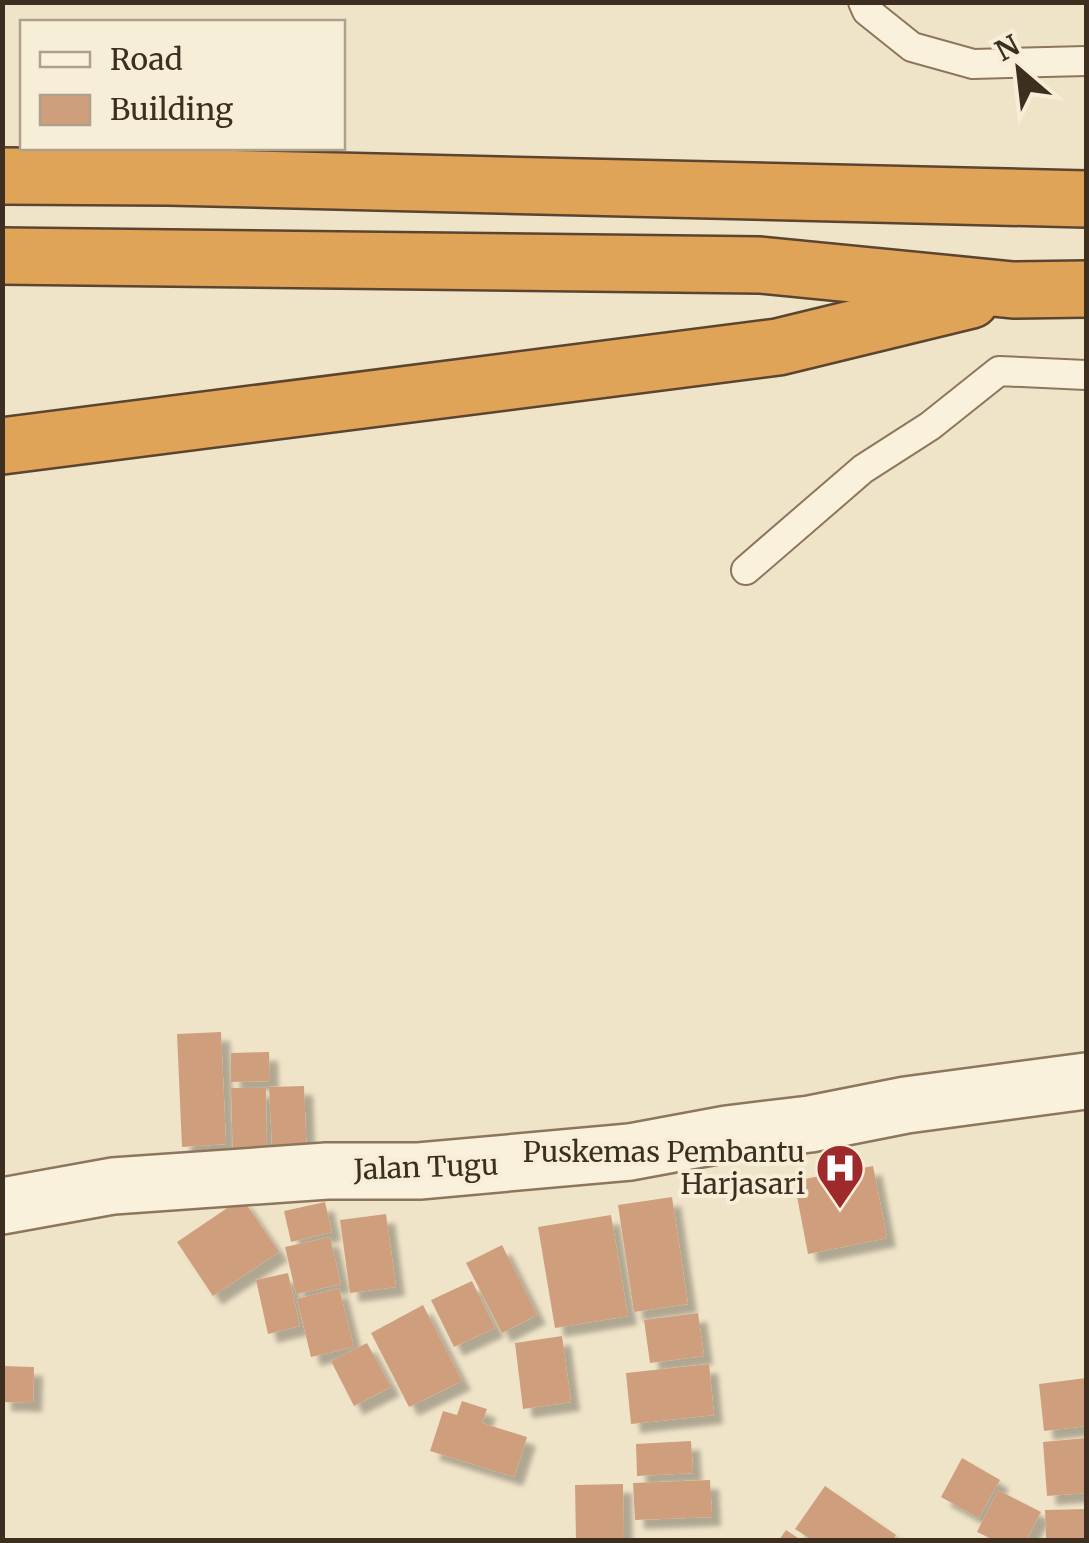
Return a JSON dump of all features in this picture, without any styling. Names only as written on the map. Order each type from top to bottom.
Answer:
[{"type":"highway","points":[[2,176],[1086,198]]},
{"type":"highway","points":[[2,256],[760,266],[1013,290],[1086,288]]},
{"type":"highway","points":[[2,446],[778,348],[1013,290]]},
{"type":"street","name":"Jalan Tugu","points":[[2,1206],[114,1186],[326,1171],[419,1171],[630,1152],[906,1105],[1086,1081]]},
{"type":"lane","points":[[864,2],[867,11],[912,47],[973,64],[1086,61]]},
{"type":"lane","points":[[746,570],[863,469],[930,426],[999,371],[1086,375]]},
{"type":"building","points":[[221,1032],[226,1144],[182,1147],[177,1034]]},
{"type":"building","points":[[269,1052],[270,1081],[231,1082],[231,1053]]},
{"type":"building","points":[[304,1086],[307,1162],[273,1163],[269,1087]]},
{"type":"building","points":[[231,1088],[266,1088],[267,1159],[233,1160]]},
{"type":"building","name":"Puskemas Pembantu Harjasari","points":[[873,1166],[887,1238],[808,1254],[794,1181]]},
{"type":"building","points":[[672,1197],[688,1304],[634,1312],[618,1205]]},
{"type":"building","points":[[242,1198],[279,1252],[213,1296],[177,1242]]},
{"type":"building","points":[[325,1202],[332,1232],[291,1242],[284,1211]]},
{"type":"building","points":[[386,1214],[396,1287],[350,1293],[340,1220]]},
{"type":"building","points":[[611,1215],[628,1316],[555,1328],[538,1227]]},
{"type":"building","points":[[330,1237],[341,1284],[296,1294],[285,1247]]},
{"type":"building","points":[[502,1245],[537,1315],[502,1333],[466,1263]]},
{"type":"building","points":[[288,1273],[300,1326],[268,1334],[256,1280]]},
{"type":"building","points":[[472,1281],[495,1328],[454,1347],[431,1300]]},
{"type":"building","points":[[339,1288],[354,1347],[311,1357],[297,1299]]},
{"type":"building","points":[[423,1305],[462,1381],[409,1407],[371,1333]]},
{"type":"building","points":[[698,1313],[704,1356],[650,1363],[644,1320]]},
{"type":"building","points":[[562,1336],[571,1402],[523,1409],[515,1343]]},
{"type":"building","points":[[367,1343],[391,1387],[354,1406],[331,1361]]},
{"type":"building","points":[[709,1364],[714,1415],[631,1424],[626,1373]]},
{"type":"building","points":[[2,1366],[34,1367],[33,1403],[2,1402]]},
{"type":"building","points":[[1086,1378],[1086,1426],[1044,1431],[1039,1384]]},
{"type":"building","points":[[462,1401],[487,1409],[482,1423],[527,1437],[514,1477],[430,1451],[443,1411],[457,1415]]},
{"type":"building","points":[[1086,1438],[1086,1493],[1047,1496],[1043,1442]]},
{"type":"building","points":[[691,1441],[693,1473],[637,1476],[636,1444]]},
{"type":"building","points":[[962,1458],[1000,1480],[979,1518],[941,1497]]},
{"type":"building","points":[[710,1480],[712,1517],[635,1520],[633,1483]]},
{"type":"building","points":[[623,1484],[624,1540],[576,1540],[575,1485]]},
{"type":"building","points":[[825,1486],[896,1535],[893,1540],[812,1540],[795,1529]]},
{"type":"building","points":[[998,1490],[1041,1512],[1026,1540],[994,1540],[977,1532]]},
{"type":"building","points":[[1086,1509],[1086,1540],[1046,1540],[1045,1510]]},
{"type":"building","points":[[786,1530],[801,1540],[779,1540]]},
{"type":"place","name":"Puskemas Pembantu Harjasari","points":[[840,1210]]}]
